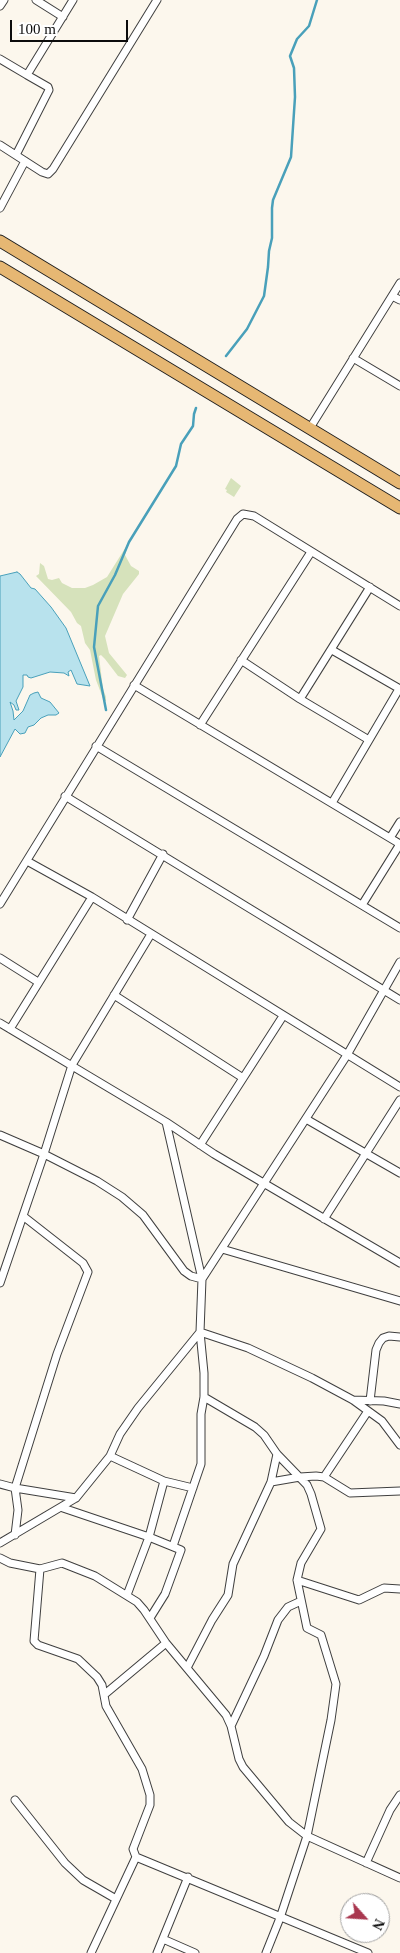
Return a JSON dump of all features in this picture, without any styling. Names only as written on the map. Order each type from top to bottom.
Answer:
[{"type":"main road","points":[[0,241],[398,482],[384,498]]},
{"type":"main road","points":[[0,268],[400,508]]},
{"type":"street","points":[[0,6],[4,0]]},
{"type":"street","points":[[36,0],[63,17]]},
{"type":"street","points":[[27,75],[73,0]]},
{"type":"street","points":[[0,146],[42,172],[48,174],[53,170],[157,0]]},
{"type":"street","points":[[0,59],[50,90],[16,155]]},
{"type":"street","points":[[0,208],[25,161]]},
{"type":"street","points":[[310,428],[400,283]]},
{"type":"street","points":[[392,296],[400,300]]},
{"type":"street","points":[[353,358],[400,386]]},
{"type":"street","points":[[0,904],[237,519],[243,514],[254,516],[400,606]]},
{"type":"street","points":[[200,725],[311,552]]},
{"type":"street","points":[[300,699],[370,587]]},
{"type":"street","points":[[332,650],[400,689],[332,803]]},
{"type":"street","points":[[241,660],[300,699],[369,740]]},
{"type":"street","points":[[134,685],[400,844],[362,905]]},
{"type":"street","points":[[96,746],[400,928]]},
{"type":"street","points":[[65,796],[400,1000]]},
{"type":"street","points":[[390,838],[400,822]]},
{"type":"street","points":[[128,920],[163,854]]},
{"type":"street","points":[[27,861],[92,897],[400,1087]]},
{"type":"street","points":[[10,1029],[92,897]]},
{"type":"street","points":[[0,1283],[72,1065],[151,934]]},
{"type":"street","points":[[0,958],[38,982]]},
{"type":"street","points":[[202,1279],[266,1183],[347,1055],[400,962]]},
{"type":"street","points":[[114,995],[242,1078]]},
{"type":"street","points":[[200,1145],[283,1016]]},
{"type":"street","points":[[0,1023],[166,1122],[200,1145],[400,1263]]},
{"type":"street","points":[[324,1219],[400,1100]]},
{"type":"street","points":[[306,1119],[400,1173]]},
{"type":"street","points":[[166,1122],[202,1279],[200,1332],[204,1374],[204,1397],[201,1414],[201,1464],[173,1546]]},
{"type":"street","points":[[0,1135],[44,1154],[97,1181],[132,1204],[143,1215],[184,1271],[202,1279]]},
{"type":"street","points":[[15,1535],[18,1510],[15,1488],[57,1354],[88,1272],[83,1263],[23,1216]]},
{"type":"street","points":[[222,1249],[400,1301]]},
{"type":"street","points":[[200,1332],[248,1348],[312,1378],[353,1400],[382,1421],[400,1445]]},
{"type":"street","points":[[0,1543],[63,1508],[76,1498],[110,1456],[120,1434],[138,1408],[200,1332]]},
{"type":"street","points":[[370,1401],[376,1350],[379,1343],[383,1338],[389,1336],[400,1337]]},
{"type":"street","points":[[204,1397],[255,1427],[264,1435],[277,1454],[300,1477],[311,1494],[321,1529],[301,1563],[297,1580],[307,1628],[321,1635],[336,1684],[330,1728],[307,1836],[280,1918],[266,1953]]},
{"type":"street","points":[[353,1400],[384,1401],[400,1404]]},
{"type":"street","points":[[324,1478],[368,1411]]},
{"type":"street","points":[[187,1668],[212,1620],[228,1595],[233,1564],[271,1482],[277,1454]]},
{"type":"street","points":[[110,1456],[164,1480],[193,1488]]},
{"type":"street","points":[[271,1482],[316,1476],[324,1478],[350,1493],[400,1491]]},
{"type":"street","points":[[126,1595],[149,1537],[164,1480]]},
{"type":"street","points":[[0,1484],[76,1498]]},
{"type":"street","points":[[63,1508],[149,1537],[181,1551],[165,1594],[150,1618]]},
{"type":"street","points":[[0,1558],[10,1563],[40,1569],[62,1563],[95,1576],[137,1602],[150,1618],[166,1644],[226,1715],[231,1726],[238,1758],[243,1767],[289,1822],[307,1836],[400,1878]]},
{"type":"street","points":[[40,1569],[34,1641],[78,1659],[97,1677],[105,1694],[106,1706],[142,1769],[151,1799],[134,1849],[136,1857],[91,1953]]},
{"type":"street","points":[[297,1580],[359,1600],[384,1588],[400,1588]]},
{"type":"street","points":[[231,1726],[260,1665],[278,1620],[288,1607],[301,1601]]},
{"type":"street","points":[[105,1694],[166,1644]]},
{"type":"street","points":[[366,1863],[386,1818],[400,1795]]},
{"type":"street","points":[[15,1800],[65,1863],[83,1880],[116,1899]]},
{"type":"street","points":[[136,1857],[368,1953]]},
{"type":"street","points":[[157,1953],[188,1877]]},
{"type":"street","points":[[163,1939],[195,1953]]},
{"type":"green space","points":[[231,478],[241,486],[234,497],[226,492],[227,490],[225,489]]},
{"type":"green space","points":[[129,542],[125,555],[131,566],[139,571],[139,574],[123,594],[105,636],[109,653],[127,675],[125,678],[118,676],[105,659],[101,655],[99,656],[103,689],[106,697],[106,701],[104,701],[96,680],[90,650],[85,643],[81,626],[77,623],[71,612],[36,576],[39,574],[40,563],[44,566],[48,579],[59,578],[62,583],[72,588],[85,588],[107,577]]},
{"type":"water","points":[[17,572],[51,607],[66,628],[90,686],[77,684],[71,670],[68,672],[69,676],[64,673],[50,672],[31,678],[23,675],[23,687],[16,701],[19,710],[16,710],[10,702],[14,720],[23,711],[30,695],[38,692],[41,698],[50,702],[59,713],[41,718],[34,725],[28,727],[25,733],[20,734],[15,729],[0,757],[0,576]]},
{"type":"waterway","points":[[226,356],[247,329],[264,296],[272,238],[273,200],[291,157],[295,97],[294,68],[290,56],[297,39],[309,26],[317,0]]},
{"type":"waterway","points":[[106,710],[94,647],[98,606],[115,575],[129,542],[176,466],[181,444],[193,426],[196,408]]}]
